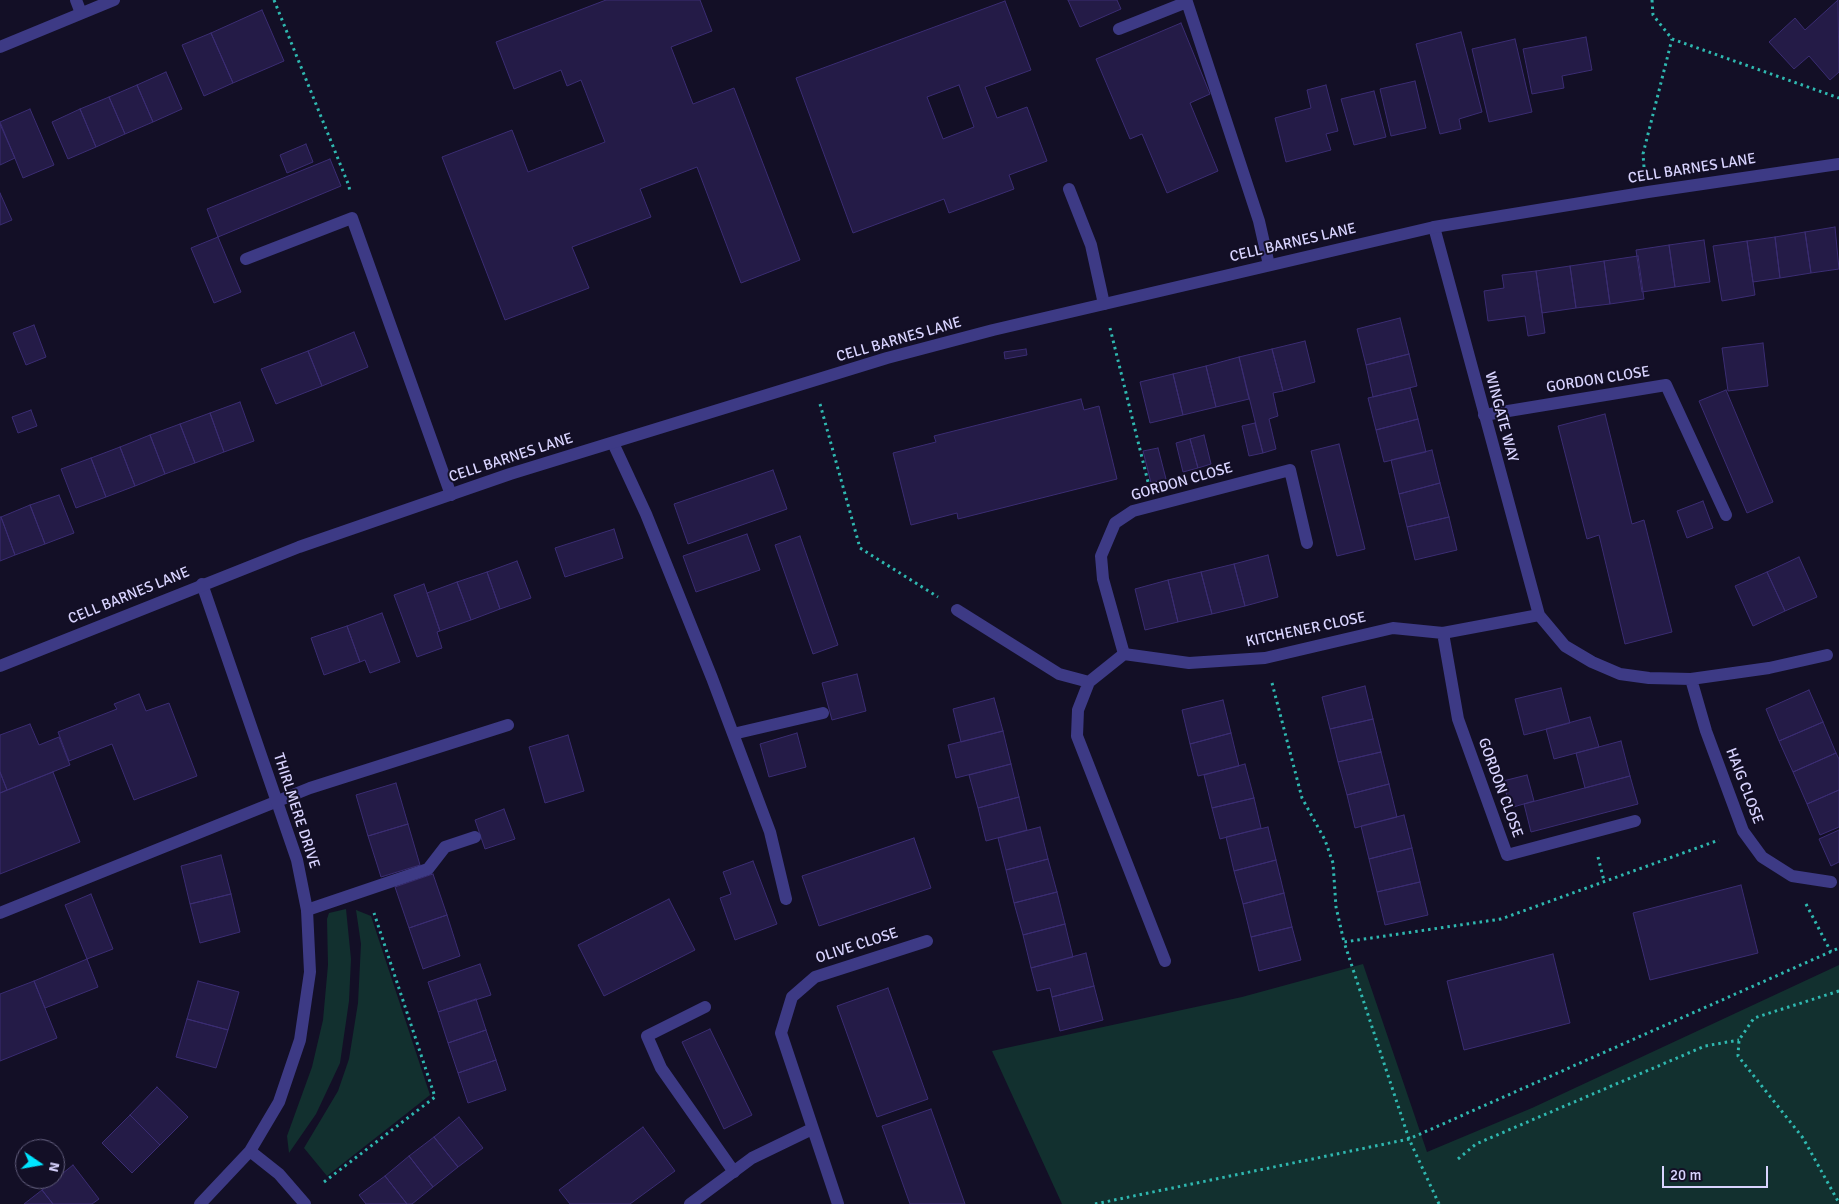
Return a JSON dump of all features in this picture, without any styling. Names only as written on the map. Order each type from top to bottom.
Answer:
[{"type":"street","points":[[76,0],[81,13]]},
{"type":"street","points":[[0,47],[114,0]]},
{"type":"street","points":[[1119,29],[1187,2],[1259,221],[1269,265]]},
{"type":"street","name":"CELL BARNES LANE","points":[[0,666],[202,584],[451,494],[887,358],[983,332],[1434,228],[1648,192],[1839,164]]},
{"type":"street","points":[[1069,189],[1091,245],[1104,304]]},
{"type":"street","points":[[246,259],[352,218],[451,494]]},
{"type":"street","name":"WINGATE WAY","points":[[1434,228],[1539,615]]},
{"type":"street","name":"GORDON CLOSE","points":[[1484,415],[1666,385],[1726,515]]},
{"type":"street","points":[[613,443],[646,514],[733,734],[770,832],[786,899]]},
{"type":"street","name":"GORDON CLOSE","points":[[1124,654],[1103,579],[1101,556],[1115,523],[1133,511],[1290,470],[1306,543]]},
{"type":"street","name":"THIRLMERE DRIVE","points":[[200,1204],[250,1151],[279,1102],[300,1040],[310,972],[307,910],[297,860],[202,584]]},
{"type":"street","points":[[957,610],[1059,674],[1089,682]]},
{"type":"street","points":[[1539,615],[1565,646],[1592,662],[1620,674],[1649,678],[1691,679],[1769,668],[1827,655]]},
{"type":"street","name":"KITCHENER CLOSE","points":[[1124,654],[1189,663],[1265,658],[1393,628],[1443,633],[1539,615]]},
{"type":"street","name":"GORDON CLOSE","points":[[1443,633],[1458,719],[1507,855],[1635,822]]},
{"type":"street","points":[[1124,654],[1089,682],[1078,710],[1077,736],[1165,961]]},
{"type":"street","name":"HAIG CLOSE","points":[[1691,679],[1706,731],[1743,831],[1762,857],[1792,876],[1835,880]]},
{"type":"street","points":[[733,734],[824,713]]},
{"type":"street","points":[[0,913],[277,800],[508,725]]},
{"type":"street","points":[[307,910],[428,869],[445,847],[475,837]]},
{"type":"street","name":"OLIVE CLOSE","points":[[838,1204],[781,1033],[792,996],[815,977],[927,940]]},
{"type":"street","points":[[705,1007],[647,1036],[661,1068],[734,1172]]},
{"type":"street","points":[[690,1204],[752,1158],[812,1129]]},
{"type":"street","points":[[250,1151],[279,1174],[305,1204]]},
{"type":"path","points":[[274,0],[349,186],[352,218]]},
{"type":"path","points":[[1652,0],[1653,14],[1672,39],[1839,98]]},
{"type":"path","points":[[1645,173],[1643,154],[1672,39]]},
{"type":"path","points":[[1104,304],[1153,505]]},
{"type":"path","points":[[814,382],[860,548],[957,610]]},
{"type":"path","points":[[1265,658],[1302,798],[1326,840],[1333,864],[1336,906],[1344,942],[1409,1139],[1439,1204]]},
{"type":"path","points":[[1344,942],[1501,920],[1743,831]]},
{"type":"path","points":[[1792,876],[1830,952]]},
{"type":"path","points":[[324,1182],[436,1097],[374,913],[366,909]]},
{"type":"path","points":[[1095,1204],[1409,1139],[1839,948]]},
{"type":"path","points":[[1839,991],[1754,1018],[1739,1040],[1738,1056],[1803,1138],[1839,1203]]},
{"type":"path","points":[[1458,1159],[1476,1144],[1705,1046],[1739,1040]]},
{"type":"green space","points":[[346,909],[351,959],[349,1001],[340,1063],[316,1114],[289,1153],[287,1136],[312,1067],[323,1020],[328,965],[327,919],[329,913]]},
{"type":"green space","points":[[356,910],[371,916],[430,1095],[327,1176],[304,1148],[338,1091],[349,1059],[358,1003],[361,944]]},
{"type":"green space","points":[[1363,964],[1427,1152],[1532,1108],[1839,965],[1839,1204],[1062,1204],[992,1051],[1242,997]]},
{"type":"building","points":[[606,0],[700,0],[712,31],[671,47],[693,104],[734,88],[800,260],[741,283],[697,167],[640,189],[651,217],[572,247],[589,288],[505,320],[442,157],[512,130],[528,172],[605,142],[581,80],[567,86],[561,70],[514,89],[496,42]]},
{"type":"building","points":[[1068,0],[1117,0],[1121,9],[1080,27]]},
{"type":"building","points":[[1838,0],[1839,72],[1830,80],[1809,56],[1794,69],[1769,42],[1795,18],[1805,30]]},
{"type":"building","points":[[1005,1],[1031,70],[985,87],[997,118],[1027,107],[1047,161],[1009,175],[1014,189],[949,213],[944,199],[853,233],[796,78]],"holes":[[[959,85],[974,127],[943,139],[927,97]]]},
{"type":"building","points":[[262,10],[284,61],[233,83],[211,33]]},
{"type":"building","points":[[1181,23],[1210,94],[1190,103],[1218,171],[1167,193],[1142,134],[1130,139],[1096,59]]},
{"type":"building","points":[[1461,32],[1482,112],[1459,119],[1461,129],[1440,134],[1416,44]]},
{"type":"building","points":[[211,33],[233,83],[204,96],[182,45]]},
{"type":"building","points":[[1586,37],[1592,70],[1562,76],[1564,88],[1532,94],[1523,49]]},
{"type":"building","points":[[1515,39],[1532,112],[1489,122],[1472,49]]},
{"type":"building","points":[[166,72],[182,109],[153,122],[137,85]]},
{"type":"building","points":[[1415,81],[1426,128],[1391,136],[1380,89]]},
{"type":"building","points":[[137,85],[153,122],[125,134],[109,97]]},
{"type":"building","points":[[1326,85],[1338,131],[1326,134],[1331,150],[1286,162],[1275,118],[1311,108],[1307,90]]},
{"type":"building","points":[[1374,91],[1386,137],[1354,145],[1341,99]]},
{"type":"building","points":[[109,97],[125,134],[96,147],[80,109]]},
{"type":"building","points":[[30,109],[54,165],[23,178],[0,122]]},
{"type":"building","points":[[80,109],[96,147],[68,159],[52,122]]},
{"type":"building","points":[[0,124],[15,158],[0,165]]},
{"type":"building","points":[[306,144],[313,162],[287,173],[280,155]]},
{"type":"building","points":[[330,159],[341,186],[218,237],[207,209]]},
{"type":"building","points":[[0,193],[12,220],[0,225]]},
{"type":"building","points":[[1835,227],[1839,269],[1811,273],[1805,232]]},
{"type":"building","points":[[1805,232],[1811,273],[1780,278],[1775,237]]},
{"type":"building","points":[[218,237],[241,292],[214,303],[191,248]]},
{"type":"building","points":[[1775,237],[1780,278],[1753,282],[1747,241]]},
{"type":"building","points":[[1704,240],[1710,282],[1675,287],[1669,245]]},
{"type":"building","points":[[1747,241],[1755,295],[1722,301],[1713,246]]},
{"type":"building","points":[[1669,245],[1675,287],[1642,292],[1636,250]]},
{"type":"building","points":[[1638,256],[1644,299],[1610,304],[1604,261]]},
{"type":"building","points":[[1604,261],[1610,304],[1576,308],[1570,266]]},
{"type":"building","points":[[1570,266],[1576,308],[1542,313],[1536,271]]},
{"type":"building","points":[[1536,271],[1545,333],[1528,336],[1525,316],[1488,321],[1484,291],[1504,288],[1502,275]]},
{"type":"building","points":[[1400,318],[1409,354],[1366,365],[1357,329]]},
{"type":"building","points":[[34,325],[46,357],[26,365],[13,333]]},
{"type":"building","points":[[354,332],[368,367],[322,386],[308,351]]},
{"type":"building","points":[[1305,341],[1315,382],[1283,391],[1272,349]]},
{"type":"building","points":[[1763,343],[1768,386],[1728,391],[1722,348]]},
{"type":"building","points":[[1026,349],[1027,355],[1005,359],[1004,352]]},
{"type":"building","points":[[1272,349],[1283,391],[1273,393],[1278,416],[1269,419],[1276,449],[1263,453],[1239,357]]},
{"type":"building","points":[[308,351],[322,386],[276,404],[261,369]]},
{"type":"building","points":[[1409,354],[1417,386],[1373,397],[1366,365]]},
{"type":"building","points":[[1239,357],[1249,399],[1216,407],[1206,366]]},
{"type":"building","points":[[1206,366],[1216,407],[1183,415],[1173,374]]},
{"type":"building","points":[[1173,374],[1183,415],[1150,423],[1140,382]]},
{"type":"building","points":[[1410,388],[1418,419],[1376,430],[1368,398]]},
{"type":"building","points":[[1726,390],[1773,502],[1747,513],[1699,401]]},
{"type":"building","points":[[1081,399],[1084,410],[1099,406],[1117,479],[958,519],[957,513],[911,525],[893,453],[936,442],[934,436]]},
{"type":"building","points":[[240,402],[254,441],[224,452],[210,413]]},
{"type":"building","points":[[31,410],[37,426],[18,433],[12,417]]},
{"type":"building","points":[[210,413],[224,452],[195,463],[180,424]]},
{"type":"building","points":[[1605,414],[1632,524],[1644,520],[1672,632],[1625,644],[1599,535],[1587,539],[1558,426]]},
{"type":"building","points":[[1418,419],[1426,452],[1384,462],[1376,430]]},
{"type":"building","points":[[1255,423],[1263,453],[1249,456],[1242,426]]},
{"type":"building","points":[[180,424],[195,463],[165,474],[150,435]]},
{"type":"building","points":[[150,435],[165,474],[135,486],[120,447]]},
{"type":"building","points":[[1204,435],[1211,464],[1198,468],[1190,439]]},
{"type":"building","points":[[1190,439],[1198,468],[1183,472],[1176,443]]},
{"type":"building","points":[[1339,444],[1365,549],[1337,556],[1311,451]]},
{"type":"building","points":[[120,447],[135,486],[106,497],[91,458]]},
{"type":"building","points":[[1158,448],[1166,479],[1151,483],[1143,451]]},
{"type":"building","points":[[1432,450],[1440,483],[1399,494],[1391,460]]},
{"type":"building","points":[[91,458],[106,497],[76,508],[61,469]]},
{"type":"building","points":[[773,470],[787,509],[688,544],[674,504]]},
{"type":"building","points":[[1440,483],[1449,517],[1407,527],[1399,494]]},
{"type":"building","points":[[59,495],[74,533],[45,544],[30,505]]},
{"type":"building","points":[[1703,501],[1713,528],[1687,538],[1677,511]]},
{"type":"building","points":[[30,505],[45,544],[15,555],[1,517]]},
{"type":"building","points":[[0,517],[15,555],[0,561]]},
{"type":"building","points":[[1449,517],[1457,550],[1415,560],[1407,527]]},
{"type":"building","points":[[614,529],[623,558],[565,577],[555,548]]},
{"type":"building","points":[[747,534],[760,570],[696,592],[683,556]]},
{"type":"building","points":[[800,536],[838,645],[813,654],[775,545]]},
{"type":"building","points":[[1268,555],[1278,597],[1245,606],[1234,564]]},
{"type":"building","points":[[1799,557],[1817,597],[1785,611],[1767,572]]},
{"type":"building","points":[[517,561],[531,598],[500,609],[487,572]]},
{"type":"building","points":[[1234,564],[1245,606],[1212,614],[1201,572]]},
{"type":"building","points":[[487,572],[500,609],[471,620],[457,582]]},
{"type":"building","points":[[1201,572],[1212,614],[1178,622],[1168,580]]},
{"type":"building","points":[[1767,572],[1785,611],[1753,626],[1735,586]]},
{"type":"building","points":[[1168,580],[1178,622],[1145,630],[1135,589]]},
{"type":"building","points":[[457,582],[471,620],[440,631],[427,593]]},
{"type":"building","points":[[424,584],[440,631],[437,632],[442,648],[417,657],[394,595]]},
{"type":"building","points":[[382,613],[400,662],[370,673],[365,660],[360,662],[347,626]]},
{"type":"building","points":[[347,626],[360,662],[324,675],[311,638]]},
{"type":"building","points":[[857,674],[866,711],[832,720],[822,683]]},
{"type":"building","points":[[1365,686],[1373,719],[1330,729],[1322,697]]},
{"type":"building","points":[[1561,688],[1570,723],[1524,735],[1515,699]]},
{"type":"building","points":[[1809,690],[1823,722],[1779,741],[1766,709]]},
{"type":"building","points":[[139,694],[146,711],[169,703],[197,776],[134,800],[112,744],[69,761],[58,732],[117,709],[114,704]]},
{"type":"building","points":[[994,698],[1003,731],[961,742],[953,709]]},
{"type":"building","points":[[1223,700],[1231,733],[1190,744],[1182,710]]},
{"type":"building","points":[[1590,717],[1599,747],[1554,759],[1546,729]]},
{"type":"building","points":[[1373,719],[1381,752],[1338,762],[1330,729]]},
{"type":"building","points":[[1823,722],[1836,753],[1793,772],[1779,741]]},
{"type":"building","points":[[30,724],[39,745],[59,737],[70,765],[7,790],[0,772],[0,735]]},
{"type":"building","points":[[1003,731],[1011,764],[956,778],[948,745]]},
{"type":"building","points":[[797,733],[806,767],[769,777],[760,744]]},
{"type":"building","points":[[1231,733],[1239,766],[1198,776],[1190,744]]},
{"type":"building","points":[[568,735],[584,791],[545,803],[529,747]]},
{"type":"building","points":[[1621,741],[1630,776],[1585,788],[1576,753]]},
{"type":"building","points":[[1381,752],[1389,784],[1347,795],[1338,762]]},
{"type":"building","points":[[1836,753],[1839,759],[1839,790],[1807,804],[1793,772]]},
{"type":"building","points":[[1011,764],[1019,797],[978,808],[969,775]]},
{"type":"building","points":[[1245,764],[1254,798],[1212,808],[1204,775]]},
{"type":"building","points":[[0,772],[7,790],[0,793]]},
{"type":"building","points":[[53,772],[80,842],[0,874],[0,793]]},
{"type":"building","points":[[1527,775],[1534,801],[1510,808],[1503,781]]},
{"type":"building","points":[[1630,776],[1638,804],[1531,832],[1524,804]]},
{"type":"building","points":[[396,783],[408,824],[368,836],[356,795]]},
{"type":"building","points":[[1389,784],[1397,817],[1355,828],[1347,795]]},
{"type":"building","points":[[1839,790],[1839,827],[1820,835],[1807,804]]},
{"type":"building","points":[[1019,797],[1027,830],[986,841],[978,808]]},
{"type":"building","points":[[1254,798],[1261,828],[1220,839],[1212,808]]},
{"type":"building","points":[[504,809],[515,839],[485,849],[475,820]]},
{"type":"building","points":[[1404,815],[1412,848],[1369,859],[1361,826]]},
{"type":"building","points":[[408,824],[420,865],[381,877],[368,836]]},
{"type":"building","points":[[1040,827],[1048,859],[1006,870],[998,838]]},
{"type":"building","points":[[1268,827],[1276,860],[1234,871],[1226,837]]},
{"type":"building","points":[[1839,830],[1839,862],[1831,866],[1819,839]]},
{"type":"building","points":[[914,838],[931,888],[819,926],[802,876]]},
{"type":"building","points":[[1412,848],[1420,882],[1377,892],[1369,859]]},
{"type":"building","points":[[221,855],[231,894],[190,904],[181,866]]},
{"type":"building","points":[[1048,859],[1057,892],[1014,903],[1006,870]]},
{"type":"building","points":[[1276,860],[1284,893],[1243,904],[1234,871]]},
{"type":"building","points":[[753,861],[777,924],[735,940],[720,898],[731,894],[723,872]]},
{"type":"building","points":[[433,874],[447,915],[409,928],[395,887]]},
{"type":"building","points":[[1420,882],[1428,915],[1385,925],[1377,892]]},
{"type":"building","points":[[1741,885],[1758,953],[1650,980],[1633,913]]},
{"type":"building","points":[[1057,892],[1065,924],[1023,935],[1014,903]]},
{"type":"building","points":[[1284,893],[1292,927],[1251,937],[1243,904]]},
{"type":"building","points":[[91,894],[113,949],[87,959],[65,905]]},
{"type":"building","points":[[231,894],[240,932],[200,943],[190,904]]},
{"type":"building","points":[[669,899],[695,950],[604,996],[578,945]]},
{"type":"building","points":[[447,915],[460,956],[423,969],[409,928]]},
{"type":"building","points":[[1065,924],[1073,957],[1031,968],[1023,935]]},
{"type":"building","points":[[1292,927],[1301,960],[1259,971],[1251,937]]},
{"type":"building","points":[[1086,953],[1094,986],[1052,997],[1050,988],[1037,991],[1031,968]]},
{"type":"building","points":[[1553,954],[1570,1023],[1464,1050],[1447,981]]},
{"type":"building","points":[[87,959],[98,987],[45,1008],[34,981]]},
{"type":"building","points":[[480,964],[491,995],[438,1012],[428,982]]},
{"type":"building","points":[[34,981],[57,1038],[0,1061],[0,994]]},
{"type":"building","points":[[198,981],[239,992],[228,1030],[187,1019]]},
{"type":"building","points":[[1094,986],[1103,1020],[1060,1031],[1052,997]]},
{"type":"building","points":[[888,988],[928,1099],[877,1117],[837,1006]]},
{"type":"building","points":[[476,999],[486,1030],[448,1043],[438,1012]]},
{"type":"building","points":[[187,1019],[228,1030],[216,1068],[176,1057]]},
{"type":"building","points":[[710,1029],[752,1115],[724,1129],[682,1042]]},
{"type":"building","points":[[486,1030],[496,1060],[458,1073],[448,1043]]},
{"type":"building","points":[[496,1060],[506,1090],[468,1103],[458,1073]]},
{"type":"building","points":[[157,1087],[188,1117],[160,1145],[130,1115]]},
{"type":"building","points":[[931,1109],[965,1204],[910,1204],[882,1126]]},
{"type":"building","points":[[130,1115],[160,1145],[132,1173],[102,1143]]},
{"type":"building","points":[[459,1117],[483,1148],[458,1167],[434,1137]]},
{"type":"building","points":[[643,1127],[675,1171],[630,1204],[570,1204],[559,1190]]},
{"type":"building","points":[[434,1137],[458,1167],[433,1187],[409,1156]]},
{"type":"building","points":[[409,1156],[433,1187],[412,1204],[407,1204],[385,1176]]},
{"type":"building","points":[[73,1165],[99,1199],[92,1204],[53,1204],[42,1190],[65,1189],[65,1171]]},
{"type":"building","points":[[385,1176],[407,1204],[366,1204],[359,1195]]},
{"type":"building","points":[[42,1190],[53,1204],[24,1204]]}]
